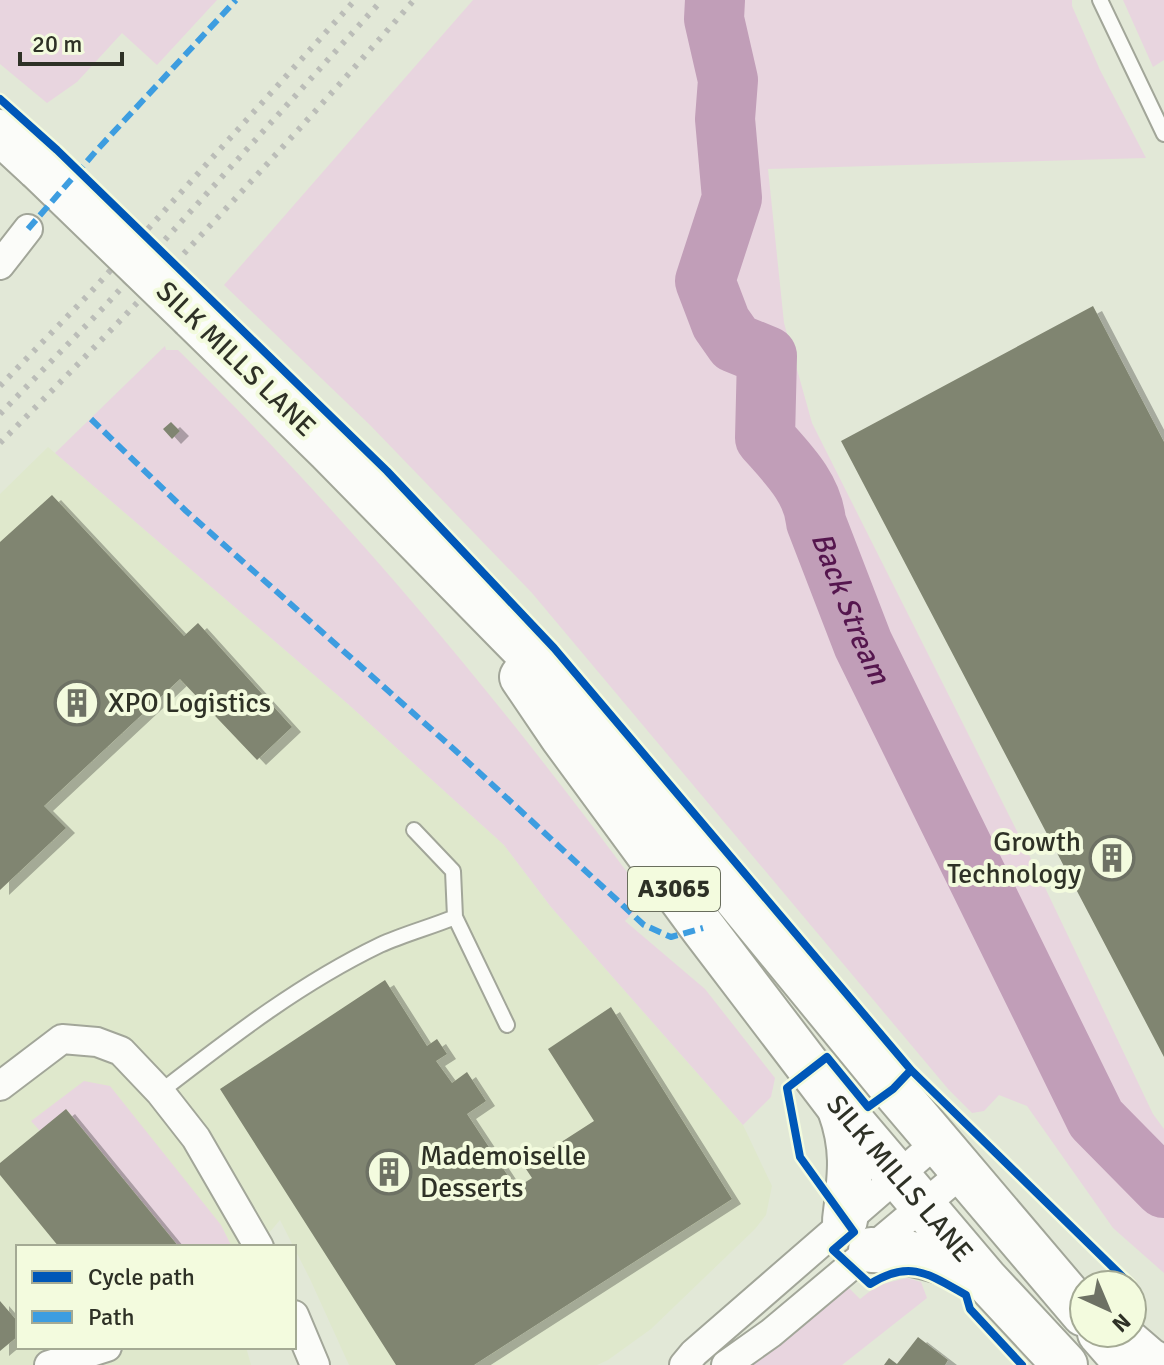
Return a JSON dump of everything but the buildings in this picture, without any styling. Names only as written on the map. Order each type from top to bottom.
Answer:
[{"type":"main road","name":"SILK MILLS LANE","points":[[0,132],[329,450],[574,700],[950,1157],[1068,1295]]},
{"type":"main road","name":"SILK MILLS LANE","points":[[465,592],[562,736],[840,1108],[985,1279],[1065,1365]]},
{"type":"main road","points":[[840,1108],[849,1135],[858,1235],[898,1250],[946,1261],[985,1279]]},
{"type":"main road","points":[[1114,1349],[1128,1365]]},
{"type":"street","points":[[0,265],[28,229]]},
{"type":"street","points":[[0,1086],[62,1039],[97,1042],[121,1051],[160,1092],[196,1138],[258,1245]]},
{"type":"street","points":[[684,1365],[694,1353],[858,1235],[950,1157]]},
{"type":"street","points":[[726,1365],[771,1333],[858,1235],[950,1157]]},
{"type":"street","points":[[1044,1266],[1068,1288]]},
{"type":"street","points":[[296,1320],[315,1365]]},
{"type":"street","points":[[49,1365],[101,1349]]},
{"type":"street","points":[[1139,1349],[1161,1365]]},
{"type":"lane","points":[[1100,0],[1164,134]]},
{"type":"lane","points":[[414,830],[453,871],[455,917],[507,1025]]},
{"type":"lane","points":[[160,1092],[248,1024],[308,984],[382,945],[455,917]]},
{"type":"shaded area","points":[[0,0],[217,0],[157,65],[122,33],[77,82],[47,103],[0,64]]},
{"type":"shaded area","points":[[473,0],[1072,0],[1100,70],[1146,158],[768,169],[784,323],[812,423],[1039,875],[1153,1114],[1164,1129],[1164,1273],[1113,1228],[1027,1106],[999,1095],[984,1111],[972,1113],[949,1090],[532,593],[370,425],[224,285]]},
{"type":"shaded area","points":[[1123,0],[1164,0],[1164,60],[1153,67]]},
{"type":"shaded area","points":[[165,346],[166,350],[178,350],[242,414],[364,547],[538,755],[647,899],[625,921],[705,989],[775,1078],[771,1097],[743,1125],[551,907],[504,845],[348,704],[55,453]]},
{"type":"shaded area","points":[[48,447],[348,704],[504,845],[551,907],[743,1125],[772,1186],[766,1215],[651,1329],[597,1365],[349,1365],[296,1251],[296,1245],[293,1245],[280,1220],[259,1245],[16,1245],[16,1349],[247,1349],[251,1365],[0,1365],[0,494]]},
{"type":"shaded area","points":[[84,1081],[110,1086],[221,1225],[231,1245],[177,1245],[67,1110],[40,1131],[31,1121]]},
{"type":"shaded area","points":[[907,1278],[921,1282],[927,1298],[842,1365],[740,1365],[846,1285],[860,1299],[878,1285]]},
{"type":"waterway","name":"Back Stream","points":[[715,0],[714,19],[728,80],[725,119],[732,198],[705,281],[721,323],[735,343],[767,356],[765,438],[798,477],[810,498],[816,522],[863,644],[1096,1119],[1164,1188]]},
{"type":"railway","points":[[0,386],[90,293],[355,0]]},
{"type":"railway","points":[[0,414],[105,306],[382,0]]},
{"type":"railway","points":[[0,443],[211,225],[414,0]]},
{"type":"marked path","points":[[28,229],[236,0]]},
{"type":"marked path","points":[[91,419],[186,511],[457,752],[644,925],[671,937],[703,928]]},
{"type":"cycle path","points":[[0,99],[57,150],[387,471],[554,648],[911,1070],[1115,1269]]},
{"type":"cycle path","points":[[911,1070],[893,1089],[868,1107],[827,1057],[787,1088],[800,1157],[854,1232],[833,1250],[870,1284],[897,1272],[919,1272],[966,1295],[970,1309],[1022,1365]]},
{"type":"place","name":"XPO Logistics","points":[[77,703]]},
{"type":"place","name":"Growth Technology","points":[[1112,858]]},
{"type":"place","name":"Mademoiselle Desserts","points":[[389,1172]]}]
